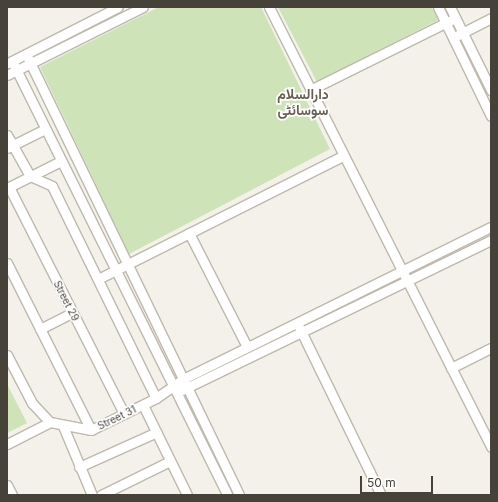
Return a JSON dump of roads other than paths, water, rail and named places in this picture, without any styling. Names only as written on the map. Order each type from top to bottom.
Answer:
[{"type":"street","points":[[118,7],[10,62],[17,70],[227,495]]},
{"type":"street","points":[[7,75],[143,7]]},
{"type":"street","points":[[269,7],[491,447]]},
{"type":"street","points":[[438,7],[491,116]]},
{"type":"street","points":[[450,7],[491,90]]},
{"type":"street","points":[[310,90],[455,18]]},
{"type":"street","points":[[453,37],[491,18]]},
{"type":"street","points":[[26,54],[126,265],[239,495]]},
{"type":"street","points":[[10,147],[45,129]]},
{"type":"street","points":[[7,135],[10,147],[30,176],[52,186],[156,398]]},
{"type":"street","points":[[98,279],[343,156]]},
{"type":"street","points":[[8,187],[61,161]]},
{"type":"street","name":"Street 29","points":[[8,187],[124,414]]},
{"type":"street","points":[[174,389],[247,347],[491,227]]},
{"type":"street","points":[[189,233],[247,347]]},
{"type":"street","points":[[185,383],[301,332],[491,240]]},
{"type":"street","points":[[7,263],[91,430]]},
{"type":"street","points":[[40,329],[72,313]]},
{"type":"street","points":[[296,322],[381,495]]},
{"type":"street","points":[[451,368],[491,348]]},
{"type":"street","name":"Street 31","points":[[7,355],[32,404],[50,422],[63,426],[91,430],[174,389]]},
{"type":"street","points":[[143,405],[187,495]]},
{"type":"street","points":[[7,444],[50,422]]},
{"type":"street","points":[[63,426],[92,495]]},
{"type":"street","points":[[79,467],[157,432]]},
{"type":"street","points":[[101,495],[170,461]]},
{"type":"street","points":[[7,485],[12,495]]},
{"type":"district","name":"دارالسلام سوسائٹی","points":[[303,102]]}]
